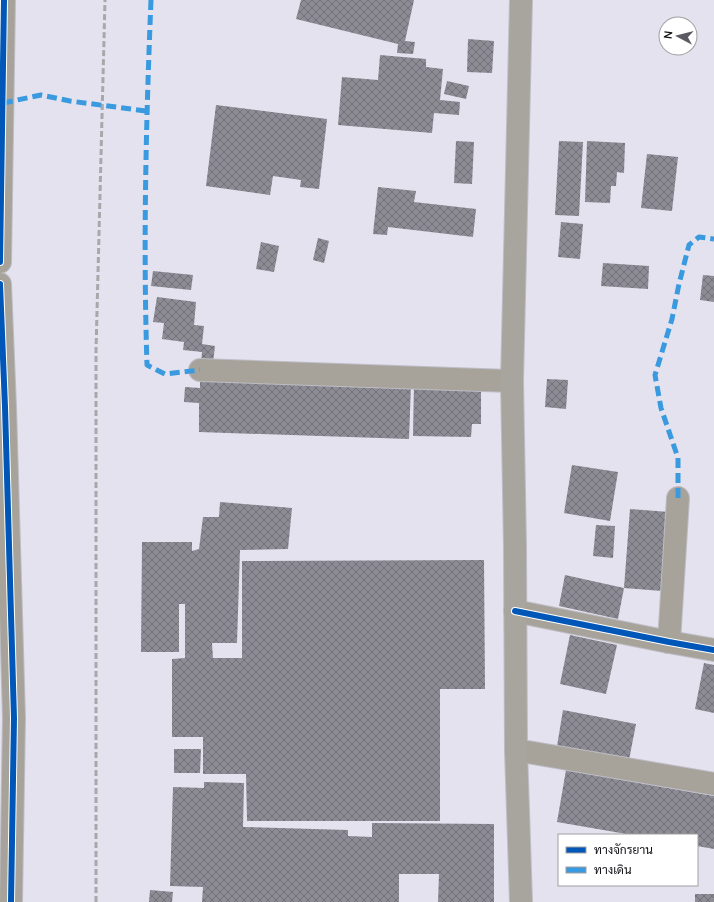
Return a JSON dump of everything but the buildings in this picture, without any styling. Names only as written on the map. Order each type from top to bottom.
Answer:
[{"type":"main road","points":[[521,0],[512,381],[516,750],[521,902]]},
{"type":"street","points":[[0,262],[4,0]]},
{"type":"street","points":[[0,284],[14,718],[11,902]]},
{"type":"street","points":[[200,370],[512,381]]},
{"type":"street","points":[[669,642],[678,498]]},
{"type":"street","points":[[515,611],[714,650]]},
{"type":"street","points":[[516,750],[714,784]]},
{"type":"railway","points":[[96,902],[96,351],[105,0]]},
{"type":"marked path","points":[[151,0],[146,182],[145,274],[147,365],[165,374],[200,370]]},
{"type":"marked path","points":[[3,103],[41,95],[70,101],[146,111]]},
{"type":"marked path","points":[[678,498],[678,458],[661,408],[655,375],[672,319],[689,245],[699,237],[714,239]]},
{"type":"cycle path","points":[[0,262],[4,0]]},
{"type":"cycle path","points":[[0,284],[14,718],[11,902]]},
{"type":"cycle path","points":[[515,611],[714,650]]}]
